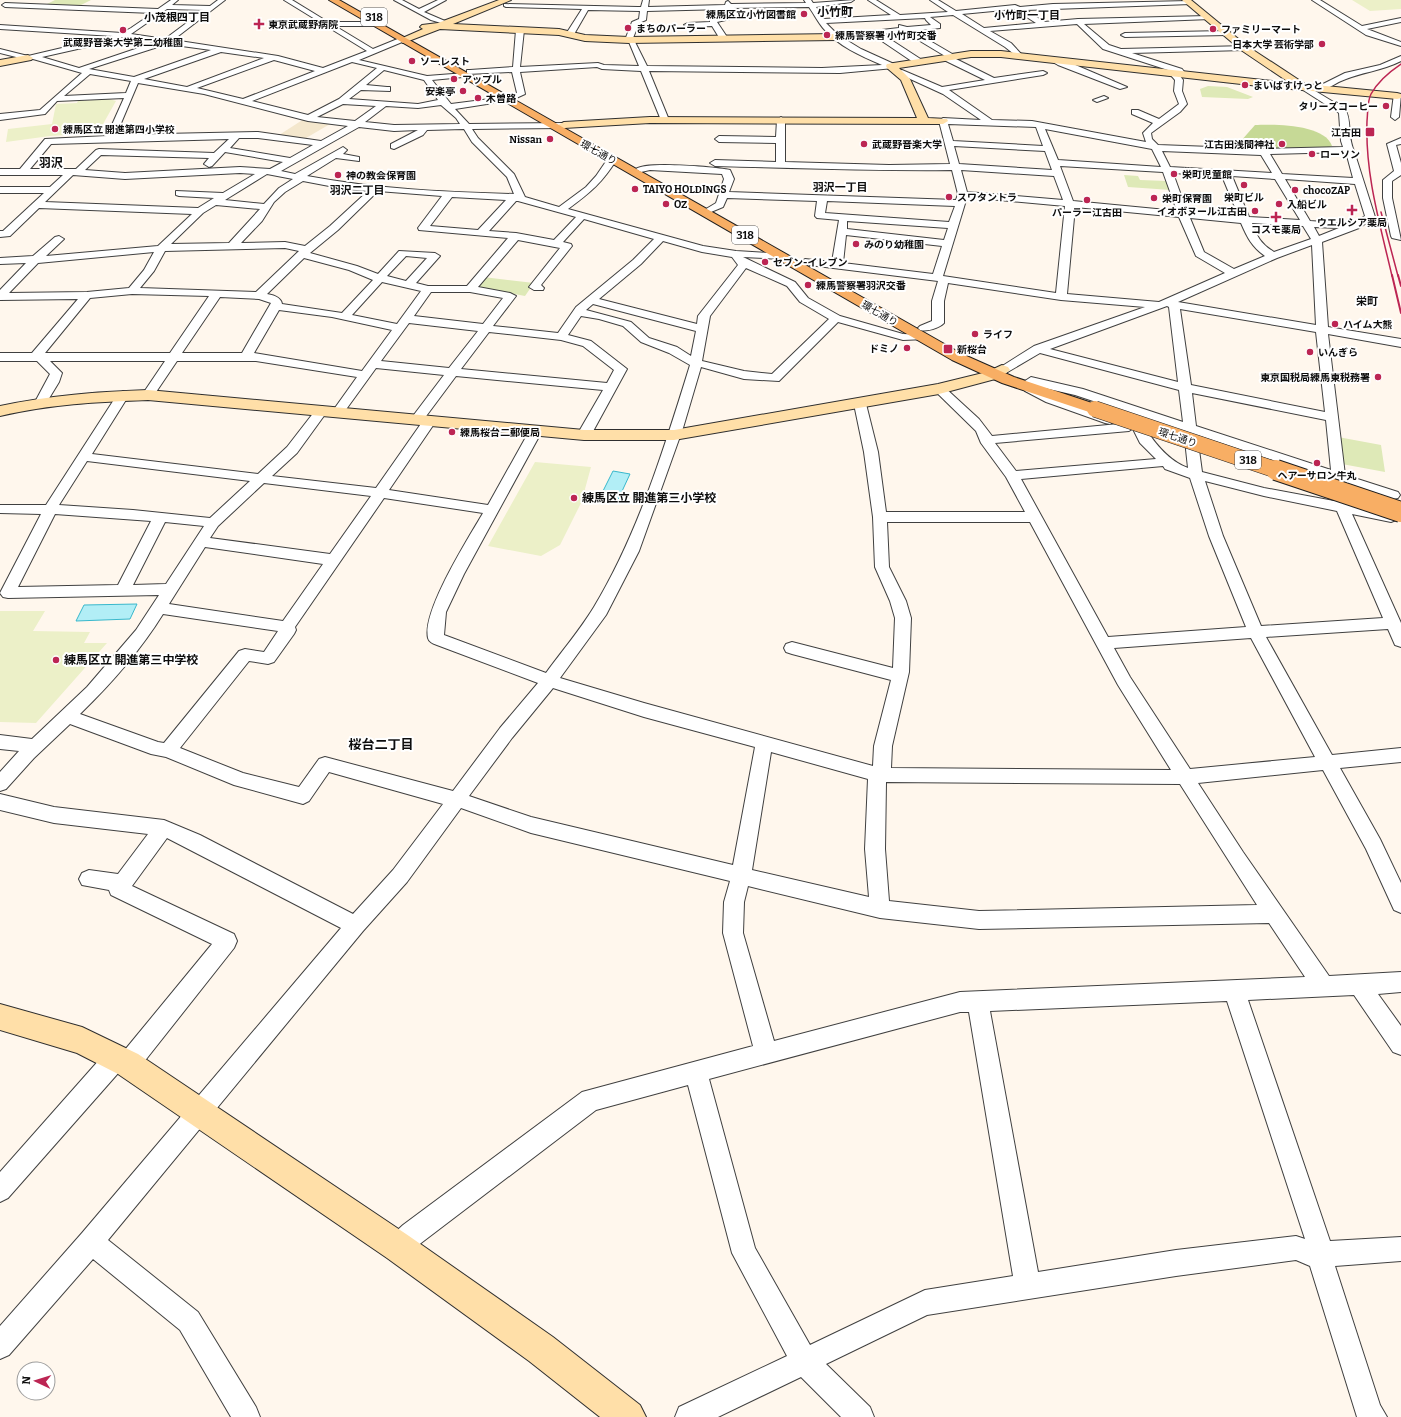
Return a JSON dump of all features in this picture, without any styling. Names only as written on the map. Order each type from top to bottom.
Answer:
[{"type":"main road","name":"環七通り","points":[[333,0],[374,24],[406,37]]},
{"type":"main road","name":"環七通り","points":[[343,0],[612,159],[781,256],[923,333]]},
{"type":"main road","name":"環七通り","points":[[558,126],[640,169],[805,262],[923,333],[956,357],[1030,384],[1097,406],[1397,500]]},
{"type":"main road","name":"環七通り","points":[[1097,406],[1401,512]]},
{"type":"street","points":[[3,6],[15,0]]},
{"type":"street","points":[[67,17],[93,0]]},
{"type":"street","points":[[0,63],[124,35],[137,28],[175,0]]},
{"type":"street","points":[[79,70],[167,41],[222,0]]},
{"type":"street","points":[[287,0],[372,52]]},
{"type":"street","points":[[397,0],[420,11],[440,24],[518,27],[559,32],[585,38],[631,40],[723,37],[837,37],[937,26],[923,15]]},
{"type":"street","points":[[420,11],[443,0]]},
{"type":"street","points":[[243,102],[372,52],[497,0]]},
{"type":"street","points":[[576,8],[578,0]]},
{"type":"street","points":[[638,0],[655,0]]},
{"type":"street","points":[[648,0],[644,8],[642,20],[636,22],[631,40],[654,90],[665,120]]},
{"type":"street","points":[[675,0],[701,4]]},
{"type":"street","points":[[406,37],[425,27],[440,24],[506,3],[528,9],[644,8],[701,4],[810,3],[851,0]]},
{"type":"street","points":[[871,0],[897,16]]},
{"type":"street","points":[[934,0],[1008,45],[1019,56]]},
{"type":"street","points":[[1086,0],[1142,51]]},
{"type":"street","points":[[1315,0],[1377,37],[1401,44]]},
{"type":"street","points":[[1018,9],[1052,6],[1093,6],[1187,2],[1244,48],[1304,88],[1342,111],[1344,114],[1345,141],[1349,149],[1369,215]]},
{"type":"street","points":[[810,3],[828,29],[837,37],[863,54],[942,89],[989,122]]},
{"type":"street","points":[[723,37],[712,20],[728,18],[729,4]]},
{"type":"street","points":[[3,6],[162,9],[211,8]]},
{"type":"street","points":[[822,21],[955,13],[1015,7],[1040,22],[1038,24]]},
{"type":"street","points":[[181,16],[191,8]]},
{"type":"street","points":[[570,34],[586,8]]},
{"type":"street","points":[[886,17],[949,57],[995,82]]},
{"type":"street","points":[[982,30],[1078,21],[1208,18]]},
{"type":"street","points":[[1360,28],[1401,20]]},
{"type":"street","points":[[1078,21],[1106,46],[1179,71],[1177,74],[1178,90],[1183,101],[1183,105],[1178,110],[1158,122],[1147,133],[1148,140],[1154,147],[1167,170],[1200,254],[1232,274]]},
{"type":"street","points":[[46,31],[56,24]]},
{"type":"street","points":[[326,24],[374,24]]},
{"type":"street","points":[[688,25],[715,24]]},
{"type":"street","points":[[0,27],[124,35],[274,58],[324,71]]},
{"type":"street","points":[[342,101],[418,106],[446,105],[510,98],[522,94],[516,70],[518,27]]},
{"type":"street","points":[[137,28],[151,28]]},
{"type":"street","points":[[171,29],[183,29]]},
{"type":"street","points":[[19,37],[36,30]]},
{"type":"street","points":[[875,33],[919,62]]},
{"type":"street","points":[[1125,35],[1225,33]]},
{"type":"street","points":[[1123,51],[1244,48]]},
{"type":"street","points":[[133,81],[221,49]]},
{"type":"street","points":[[0,51],[88,72],[133,81],[204,92],[308,118],[379,127],[424,128],[467,126],[558,126],[665,120],[924,120],[989,122],[1040,126],[1154,147],[1203,148],[1264,152],[1349,149]]},
{"type":"street","points":[[351,60],[427,78],[466,73],[598,65],[602,67],[644,69],[799,71],[895,69],[919,62],[949,57],[978,54],[1001,54],[1304,88],[1399,96],[1399,119]]},
{"type":"street","points":[[911,91],[942,89],[995,82],[1043,73],[1001,54]]},
{"type":"street","points":[[186,90],[274,58]]},
{"type":"street","points":[[1317,89],[1348,75],[1383,67],[1401,58]]},
{"type":"street","points":[[1056,60],[1123,88]]},
{"type":"street","points":[[308,118],[342,101],[383,67]]},
{"type":"street","points":[[895,69],[905,79],[924,120]]},
{"type":"street","points":[[0,117],[42,112],[55,99],[88,72]]},
{"type":"street","points":[[427,78],[446,105],[459,116],[467,126],[475,140],[512,176],[517,198]]},
{"type":"street","points":[[110,138],[120,119],[133,81]]},
{"type":"street","points":[[359,87],[387,89]]},
{"type":"street","points":[[55,99],[128,95]]},
{"type":"street","points":[[132,291],[149,271],[161,248],[200,211],[269,171],[291,161],[356,125],[384,104]]},
{"type":"street","points":[[1135,112],[1158,122]]},
{"type":"street","points":[[714,166],[721,120]]},
{"type":"street","points":[[780,165],[781,120]]},
{"type":"street","points":[[0,172],[75,172],[125,176],[240,170],[269,171],[345,186],[517,198],[739,258],[791,284],[804,300],[836,318],[902,337],[923,333],[938,323],[938,301],[941,278],[948,244],[962,199],[956,167],[943,121]]},
{"type":"street","points":[[1040,126],[1070,205],[1061,297]]},
{"type":"street","points":[[394,146],[420,132],[424,128]]},
{"type":"street","points":[[23,172],[48,141],[110,138],[258,135],[322,144]]},
{"type":"street","points":[[201,172],[235,136]]},
{"type":"street","points":[[135,154],[153,137]]},
{"type":"street","points":[[719,139],[780,140]]},
{"type":"street","points":[[1401,141],[1390,144],[1400,173],[1388,179],[1387,183],[1389,201],[1388,209],[1396,236],[1401,237]]},
{"type":"street","points":[[950,143],[1049,149]]},
{"type":"street","points":[[1203,148],[1214,172]]},
{"type":"street","points":[[223,149],[291,161]]},
{"type":"street","points":[[0,234],[6,234],[53,190],[99,152],[216,156]]},
{"type":"street","points":[[231,247],[258,219],[266,207],[282,190],[300,177],[339,152],[356,159]]},
{"type":"street","points":[[1264,152],[1317,241],[1322,330],[1341,503],[1401,641]]},
{"type":"street","points":[[561,210],[589,189],[600,178],[612,159]]},
{"type":"street","points":[[1054,163],[1359,181]]},
{"type":"street","points":[[640,169],[650,167],[780,165],[889,168],[956,167],[1057,173]]},
{"type":"street","points":[[711,209],[720,204],[729,178],[726,176],[727,172],[714,166]]},
{"type":"street","points":[[1226,173],[1253,239],[1260,248],[1273,256]]},
{"type":"street","points":[[259,296],[376,188]]},
{"type":"street","points":[[0,190],[53,190]]},
{"type":"street","points":[[179,193],[224,196]]},
{"type":"street","points":[[450,193],[423,228],[516,236],[567,246],[534,287],[539,288]]},
{"type":"street","points":[[723,195],[822,198],[962,199],[1070,205],[1244,220],[1355,226]]},
{"type":"street","points":[[481,233],[517,198]]},
{"type":"street","points":[[822,198],[820,216],[954,225]]},
{"type":"street","points":[[214,202],[266,207]]},
{"type":"street","points":[[0,411],[41,402],[86,396],[148,395],[584,435],[674,435],[860,404],[939,389],[997,372],[1038,349],[1168,303],[1273,256],[1355,226],[1370,217],[1369,215],[1401,203]]},
{"type":"street","points":[[37,205],[200,211]]},
{"type":"street","points":[[556,244],[582,216]]},
{"type":"street","points":[[837,265],[844,218]]},
{"type":"street","points":[[842,232],[891,236],[948,244]]},
{"type":"street","points":[[470,289],[516,236]]},
{"type":"street","points":[[561,336],[577,312],[637,262],[661,238]]},
{"type":"street","points":[[0,296],[36,259],[59,239]]},
{"type":"street","points":[[0,261],[161,248],[285,245],[380,278],[428,289],[470,289],[510,296],[454,371],[423,421],[382,493],[287,627],[288,630],[268,658],[245,655],[168,750]]},
{"type":"street","points":[[344,317],[403,253],[435,256],[409,284]]},
{"type":"street","points":[[739,258],[781,256]]},
{"type":"street","points":[[0,1346],[91,1242],[356,925],[400,876],[458,800],[506,733],[550,681],[592,624],[632,551],[674,435],[696,363],[704,316],[735,278],[743,265],[739,258]]},
{"type":"street","points":[[805,262],[941,278],[1061,297],[1168,303],[1401,343]]},
{"type":"street","points":[[0,279],[17,279]]},
{"type":"street","points":[[0,784],[35,746],[93,691],[132,645],[213,523],[292,450],[365,375],[428,289]]},
{"type":"street","points":[[0,296],[87,295],[132,291],[217,293],[271,298],[277,302],[276,306],[246,357]]},
{"type":"street","points":[[148,395],[217,293]]},
{"type":"street","points":[[38,357],[87,295]]},
{"type":"street","points":[[590,300],[701,329]]},
{"type":"street","points":[[1168,303],[1186,388],[1196,475],[1216,536],[1256,633],[1329,762],[1373,845],[1401,904]]},
{"type":"street","points":[[276,306],[344,317],[402,323],[486,328],[561,336],[587,343],[621,369],[584,435]]},
{"type":"street","points":[[577,312],[602,316],[627,324],[645,340],[673,350],[690,361],[696,363],[744,375],[775,378],[836,318]]},
{"type":"street","points":[[1038,349],[1186,388],[1331,417]]},
{"type":"street","points":[[0,357],[246,357],[365,375]]},
{"type":"street","points":[[38,357],[56,373],[53,382],[41,402]]},
{"type":"street","points":[[373,364],[611,387]]},
{"type":"street","points":[[1030,384],[1079,392],[1337,476],[1397,500]]},
{"type":"street","points":[[1030,384],[1050,399],[1194,449],[1341,503],[1401,520]]},
{"type":"street","points":[[939,389],[971,418],[1012,476],[1124,681],[1236,858],[1322,986]]},
{"type":"street","points":[[123,395],[50,509],[8,593],[170,589]]},
{"type":"street","points":[[860,404],[871,452],[880,517],[882,567],[898,601],[903,618],[900,676],[884,740],[882,768],[877,779],[875,849],[880,909]]},
{"type":"street","points":[[987,440],[1134,429],[1170,466],[1196,475],[1264,492],[1341,503]]},
{"type":"street","points":[[536,431],[456,574],[438,612],[436,638],[550,681],[689,724],[880,775],[1186,778],[1401,755]]},
{"type":"street","points":[[84,457],[382,493],[491,510]]},
{"type":"street","points":[[1012,476],[1166,462]]},
{"type":"street","points":[[0,509],[50,509],[160,516],[213,523]]},
{"type":"street","points":[[123,590],[160,516]]},
{"type":"street","points":[[880,517],[1035,517]]},
{"type":"street","points":[[201,542],[334,560]]},
{"type":"street","points":[[158,608],[287,627]]},
{"type":"street","points":[[1104,643],[1392,623]]},
{"type":"street","points":[[792,648],[837,661],[900,676]]},
{"type":"street","points":[[67,716],[157,749],[168,750],[240,780],[303,796],[325,764],[458,800],[530,825],[880,909],[979,920],[1274,914]]},
{"type":"street","points":[[0,742],[35,746]]},
{"type":"street","points":[[764,744],[741,875],[734,902],[733,933],[766,1053]]},
{"type":"street","points":[[0,802],[54,815],[164,828],[193,841],[356,925]]},
{"type":"street","points":[[0,1190],[122,1061],[227,941],[118,889],[164,828]]},
{"type":"street","points":[[89,880],[122,883]]},
{"type":"street","points":[[398,1247],[412,1234],[590,1100],[766,1053],[960,1002],[1401,982]]},
{"type":"street","points":[[1359,985],[1401,1044]]},
{"type":"street","points":[[1234,990],[1322,1254],[1323,1270],[1368,1416]]},
{"type":"street","points":[[978,1001],[1028,1287]]},
{"type":"street","points":[[0,1017],[82,1041],[122,1061],[200,1112],[398,1247],[541,1349],[628,1417]]},
{"type":"street","points":[[696,1072],[744,1254],[804,1361],[860,1417]]},
{"type":"street","points":[[91,1242],[189,1321],[246,1417]]},
{"type":"street","points":[[689,1417],[925,1303],[1176,1263],[1296,1248],[1309,1253],[1322,1254],[1401,1249]]},
{"type":"shaded area","points":[[304,119],[330,124],[301,141],[276,137]]},
{"type":"green space","points":[[55,0],[91,0],[77,7],[45,5]]},
{"type":"green space","points":[[1352,0],[1401,0],[1401,9],[1370,11]]},
{"type":"green space","points":[[1208,86],[1227,87],[1253,97],[1248,99],[1202,97],[1200,89]]},
{"type":"green space","points":[[109,99],[116,101],[98,133],[50,136],[6,142],[8,129],[52,124],[56,104]]},
{"type":"green space","points":[[1255,125],[1286,125],[1310,129],[1320,133],[1332,146],[1316,149],[1289,150],[1245,149],[1242,147],[1240,142]]},
{"type":"green space","points":[[1124,175],[1138,176],[1140,180],[1167,181],[1171,190],[1128,187]]},
{"type":"green space","points":[[483,277],[534,283],[525,296],[477,287]]},
{"type":"green space","points":[[1338,437],[1381,445],[1385,472],[1342,464]]},
{"type":"green space","points":[[535,462],[591,467],[585,489],[586,493],[560,545],[541,556],[488,546]]},
{"type":"green space","points":[[0,611],[45,611],[33,631],[90,632],[84,643],[107,643],[36,723],[0,722]]},
{"type":"water","points":[[613,471],[630,474],[617,502],[599,499]]},
{"type":"water","points":[[137,604],[130,619],[76,621],[84,605]]},
{"type":"railway","points":[[1392,276],[1374,199],[1368,161],[1367,121],[1368,104],[1371,94],[1384,77],[1401,64]]},
{"type":"railway","points":[[1381,212],[1398,276]]},
{"type":"railway","points":[[1392,275],[1401,313]]},
{"type":"railway","points":[[1398,275],[1401,286]]},
{"type":"place","name":"練馬区立小竹図書館","points":[[804,14]]},
{"type":"place","name":"東京武蔵野病院","points":[[259,24]]},
{"type":"place","name":"まちのパーラー","points":[[628,28]]},
{"type":"place","name":"ファミリーマート","points":[[1213,29]]},
{"type":"place","name":"武蔵野音楽大学第二幼稚園","points":[[123,30]]},
{"type":"place","name":"練馬警察署 小竹町交番","points":[[827,35]]},
{"type":"place","name":"日本大学 芸術学部","points":[[1322,44]]},
{"type":"place","name":"ソーレスト","points":[[412,61]]},
{"type":"place","name":"アップル","points":[[454,79]]},
{"type":"place","name":"まいばすけっと","points":[[1245,85]]},
{"type":"place","name":"安楽亭","points":[[463,91]]},
{"type":"place","name":"木曽路","points":[[478,98]]},
{"type":"place","name":"タリーズコーヒー","points":[[1386,106]]},
{"type":"place","name":"練馬区立 開進第四小学校","points":[[55,129]]},
{"type":"place","name":"江古田","points":[[1370,132]]},
{"type":"place","name":"Nissan","points":[[550,139]]},
{"type":"place","name":"武蔵野音楽大学","points":[[864,144]]},
{"type":"place","name":"江古田浅間神社","points":[[1282,144]]},
{"type":"place","name":"ローソン","points":[[1312,154]]},
{"type":"place","name":"栄町児童館","points":[[1174,174]]},
{"type":"place","name":"神の教会保育園","points":[[338,175]]},
{"type":"place","name":"栄町ビル","points":[[1244,185]]},
{"type":"place","name":"TAIYO HOLDINGS","points":[[635,189]]},
{"type":"place","name":"chocoZAP","points":[[1295,190]]},
{"type":"place","name":"スワタントラ","points":[[949,197]]},
{"type":"place","name":"栄町保育園","points":[[1154,198]]},
{"type":"place","name":"パーラー江古田","points":[[1087,200]]},
{"type":"place","name":"OZ","points":[[666,204]]},
{"type":"place","name":"入船ビル","points":[[1279,204]]},
{"type":"place","name":"ウエルシア薬局","points":[[1352,210]]},
{"type":"place","name":"イオボヌール江古田","points":[[1255,211]]},
{"type":"place","name":"コスモ薬局","points":[[1276,217]]},
{"type":"place","name":"みのり幼稚園","points":[[856,244]]},
{"type":"place","name":"セブン-イレブン","points":[[765,262]]},
{"type":"place","name":"練馬警察署羽沢交番","points":[[808,285]]},
{"type":"place","name":"ハイム大熊","points":[[1335,324]]},
{"type":"place","name":"ライフ","points":[[975,334]]},
{"type":"place","name":"ドミノ","points":[[907,348]]},
{"type":"place","name":"新桜台","points":[[948,349]]},
{"type":"place","name":"いんぎら","points":[[1310,352]]},
{"type":"place","name":"東京国税局練馬東税務署","points":[[1378,377]]},
{"type":"place","name":"練馬桜台二郵便局","points":[[452,432]]},
{"type":"place","name":"ヘアーサロン牛丸","points":[[1317,463]]},
{"type":"place","name":"練馬区立 開進第三小学校","points":[[574,498]]},
{"type":"place","name":"練馬区立 開進第三中学校","points":[[56,660]]},
{"type":"district","name":"小竹町","points":[[835,12]]},
{"type":"district","name":"小竹町一丁目","points":[[1027,15]]},
{"type":"district","name":"小茂根四丁目","points":[[177,17]]},
{"type":"district","name":"羽沢","points":[[51,163]]},
{"type":"district","name":"羽沢一丁目","points":[[840,187]]},
{"type":"district","name":"羽沢二丁目","points":[[357,190]]},
{"type":"district","name":"栄町","points":[[1367,301]]},
{"type":"district","name":"桜台二丁目","points":[[381,744]]}]
